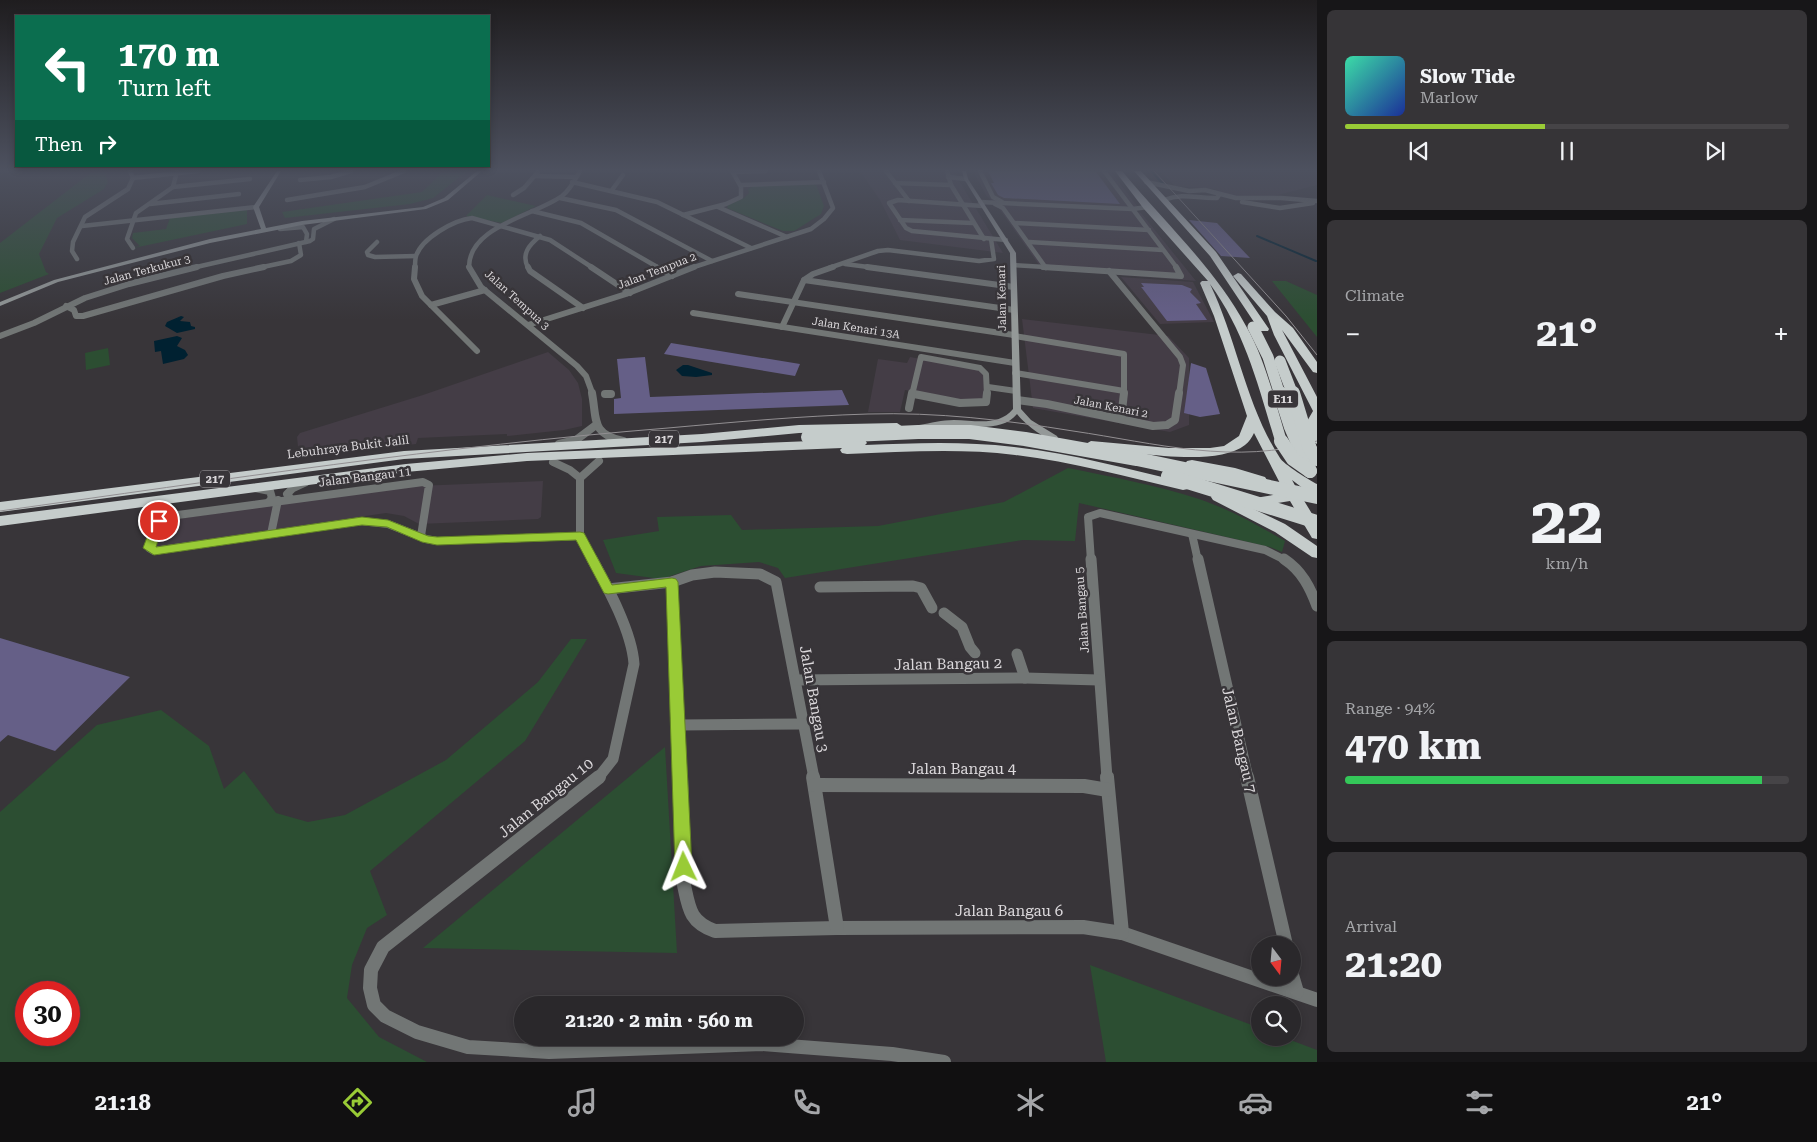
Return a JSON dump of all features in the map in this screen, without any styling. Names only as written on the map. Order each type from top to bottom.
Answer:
[{"type":"highway","points":[[1161,221],[1191,250],[1216,285],[1241,326],[1255,356],[1284,447],[1310,487],[1317,534]]},
{"type":"highway","name":"E11","points":[[1164,221],[1229,289],[1258,328]]},
{"type":"highway","name":"E11","points":[[1183,221],[1214,254],[1258,328],[1292,427],[1310,487]]},
{"type":"highway","points":[[1191,250],[1215,303],[1253,416],[1274,460],[1310,487]]},
{"type":"highway","points":[[1214,254],[1227,264],[1271,314],[1289,330],[1317,370]]},
{"type":"highway","points":[[1271,314],[1279,335],[1317,409]]},
{"type":"highway","points":[[1262,436],[1275,443],[1288,446],[1312,446],[1317,441],[1312,423],[1317,414]]},
{"type":"highway","points":[[1091,445],[1109,444],[1212,453],[1238,444],[1247,434],[1253,416]]},
{"type":"highway","points":[[702,438],[732,434],[858,427],[990,429],[1054,438],[1310,487]]},
{"type":"highway","points":[[702,438],[733,440],[953,432],[1016,438],[1310,487]]},
{"type":"highway","name":"Lebuhraya Bukit Jalil","points":[[0,507],[404,455],[702,438]]},
{"type":"highway","points":[[486,462],[527,457],[934,440],[980,441],[1148,470],[1317,522]]},
{"type":"highway","points":[[486,462],[599,461],[961,446],[1015,451],[1090,464],[1168,481],[1218,497],[1251,503],[1310,487]]},
{"type":"highway","points":[[1274,460],[1310,487]]},
{"type":"highway","name":"217","points":[[0,521],[406,468],[486,462]]},
{"type":"highway","points":[[1218,497],[1241,498],[1249,496],[1250,492],[1245,482],[1235,472]]},
{"type":"highway","points":[[1218,497],[1280,528],[1317,553]]},
{"type":"main road","points":[[261,221],[263,228]]},
{"type":"main road","points":[[0,298],[39,281],[103,263],[263,228],[314,221]]},
{"type":"main road","points":[[0,304],[64,278],[263,228],[317,221]]},
{"type":"main road","name":"Jalan Kenari","points":[[992,221],[1006,240],[1012,253],[1017,405]]},
{"type":"main road","points":[[922,427],[946,422],[998,423],[1008,420],[1017,405],[1028,422],[1054,438]]},
{"type":"street","points":[[77,259],[72,252],[73,242],[84,221]]},
{"type":"street","points":[[133,221],[126,239],[133,248]]},
{"type":"street","points":[[82,226],[137,221]]},
{"type":"street","points":[[306,242],[313,239],[314,229],[318,225],[329,221]]},
{"type":"street","points":[[457,221],[432,236],[416,256],[414,279],[416,286],[431,305],[477,351]]},
{"type":"street","points":[[482,221],[540,236],[630,292]]},
{"type":"street","name":"Jalan Tempua 3","points":[[513,221],[482,239],[473,250],[469,259],[471,273],[485,290],[581,369],[592,389],[596,425]]},
{"type":"street","points":[[571,221],[581,223],[672,276]]},
{"type":"street","points":[[636,221],[712,261]]},
{"type":"street","points":[[695,221],[752,248]]},
{"type":"street","points":[[749,221],[787,237]]},
{"type":"street","name":"Jalan Tempua 2","points":[[528,325],[583,308],[712,261],[811,229],[821,221]]},
{"type":"street","points":[[900,221],[906,228],[912,231],[1006,240]]},
{"type":"street","points":[[914,221],[973,223],[984,239]]},
{"type":"street","points":[[1012,221],[1046,268]]},
{"type":"street","points":[[1013,265],[1181,276],[1181,273],[1142,221]]},
{"type":"street","points":[[1014,223],[1149,230]]},
{"type":"street","points":[[210,241],[298,226],[306,230],[308,239],[306,242]]},
{"type":"street","points":[[540,236],[524,252],[526,265],[533,273],[583,308]]},
{"type":"street","points":[[782,327],[804,280],[813,274],[878,251],[888,250],[979,261],[994,259],[991,239]]},
{"type":"street","name":"Jalan Terkukur 3","points":[[0,336],[34,323],[84,298],[138,281],[306,242]]},
{"type":"street","points":[[377,242],[368,252],[368,255],[375,257],[416,256]]},
{"type":"street","points":[[1029,242],[1163,250]]},
{"type":"street","points":[[66,306],[74,310],[76,316],[83,316],[223,276],[291,261],[301,255],[299,243]]},
{"type":"street","points":[[843,263],[1014,287]]},
{"type":"street","name":"Jalan Kenari 2","points":[[1017,405],[1161,426],[1174,420],[1183,366],[1180,357],[1157,326],[1109,271]]},
{"type":"street","points":[[804,280],[1014,310]]},
{"type":"street","points":[[431,305],[485,290]]},
{"type":"street","points":[[738,294],[1014,335],[1124,354],[1124,391],[1121,419]]},
{"type":"street","name":"Jalan Kenari 13A","points":[[693,313],[1015,363]]},
{"type":"street","points":[[909,408],[914,394],[921,357],[974,366],[980,368],[986,374],[987,398],[986,402],[981,404],[968,404],[914,394]]},
{"type":"street","points":[[1015,373],[1124,391]]},
{"type":"street","points":[[988,387],[1016,391]]},
{"type":"street","points":[[536,447],[576,440],[596,425],[602,434],[613,440],[626,441]]},
{"type":"street","points":[[553,462],[570,470],[580,478],[599,461]]},
{"type":"street","name":"Jalan Bangau 10","points":[[374,1005],[370,988],[371,970],[384,947],[597,779],[613,759],[634,664],[633,650],[630,638],[608,590],[580,536],[580,478]]},
{"type":"street","points":[[290,498],[287,494],[293,488],[310,480]]},
{"type":"street","name":"Jalan Bangau 11","points":[[423,482],[428,483],[421,536],[388,524],[362,521],[154,551],[149,548],[159,521],[163,517],[273,501],[423,482]]},
{"type":"street","points":[[254,487],[270,491],[273,501],[271,534]]},
{"type":"street","name":"Jalan Bangau 5","points":[[1122,933],[1108,790],[1088,517],[1100,514],[1275,554],[1294,566],[1307,579],[1317,606]]},
{"type":"street","name":"Jalan Bangau 7","points":[[1192,534],[1284,936]]},
{"type":"street","points":[[421,536],[437,541],[580,536]]},
{"type":"street","name":"Jalan Bangau 3","points":[[672,582],[698,574],[750,573],[770,577],[776,582],[815,785],[837,928]]},
{"type":"street","points":[[608,590],[672,582],[684,885],[688,910],[693,920]]},
{"type":"street","points":[[820,587],[913,586],[921,588],[932,608]]},
{"type":"street","points":[[944,613],[962,627],[970,647],[975,653]]},
{"type":"street","points":[[1017,654],[1025,678]]},
{"type":"street","name":"Jalan Bangau 2","points":[[796,680],[1025,678],[1100,680]]},
{"type":"street","points":[[679,726],[803,724]]},
{"type":"street","name":"Jalan Bangau 4","points":[[815,785],[1084,786],[1108,790]]},
{"type":"street","name":"Jalan Bangau 6","points":[[693,920],[704,928],[715,932],[837,928],[1083,927],[1122,933],[1317,1000]]},
{"type":"street","points":[[1295,986],[1296,992]]},
{"type":"street","points":[[374,1005],[385,1016],[418,1032],[468,1047],[549,1052],[762,1044],[892,1054],[944,1062]]},
{"type":"shaded area","points":[[890,221],[983,221],[1003,253],[900,240]]},
{"type":"shaded area","points":[[1008,221],[1147,221],[1196,281],[1042,269]]},
{"type":"shaded area","points":[[1121,277],[1193,282],[1214,322],[1160,324]]},
{"type":"shaded area","points":[[1022,319],[1168,336],[1189,358],[1189,425],[1170,432],[1033,408]]},
{"type":"shaded area","points":[[548,352],[569,370],[578,383],[582,399],[582,426],[564,430],[507,436],[507,434],[418,438],[416,444],[299,457],[297,437],[300,433],[423,395]]},
{"type":"shaded area","points":[[910,357],[978,369],[983,375],[985,397],[972,403],[905,390],[900,412],[868,412],[878,359],[907,363]]},
{"type":"shaded area","points":[[543,481],[541,517],[538,519],[419,524],[404,516],[386,513],[156,547],[165,521],[392,487]]},
{"type":"green space","points":[[29,221],[56,221],[39,254],[46,272],[49,274],[0,293],[0,243]]},
{"type":"green space","points":[[169,221],[247,221],[247,224],[129,249],[140,246],[132,238],[133,233],[166,229]]},
{"type":"green space","points":[[489,221],[507,221],[502,223]]},
{"type":"green space","points":[[758,221],[811,221],[794,231],[783,231]]},
{"type":"green space","points":[[1272,281],[1286,281],[1317,295],[1317,337]]},
{"type":"green space","points":[[108,348],[110,365],[86,370],[85,353]]},
{"type":"green space","points":[[1068,468],[1150,485],[1210,503],[1243,518],[1285,541],[1282,552],[1270,547],[1079,503],[1075,541],[1023,540],[785,578],[778,568],[759,562],[701,566],[661,579],[616,573],[603,540],[659,531],[657,517],[731,515],[742,530],[878,526],[1004,502]]},
{"type":"green space","points":[[571,639],[587,639],[525,741],[370,871],[387,915],[367,928],[352,965],[347,998],[379,1037],[427,1062],[0,1062],[0,812],[97,725],[161,710],[209,746],[224,789],[244,771],[276,813],[308,822],[345,815],[446,760],[538,682]]},
{"type":"green space","points":[[665,747],[677,953],[423,948]]},
{"type":"green space","points":[[1090,965],[1251,1025],[1251,1046],[1301,1046],[1301,1044],[1317,1050],[1317,1062],[1106,1062]]},
{"type":"water","points":[[181,316],[184,317],[180,321],[190,322],[191,326],[195,327],[195,329],[177,333],[165,326],[167,322]]},
{"type":"water","points":[[177,336],[182,338],[177,346],[185,350],[188,355],[184,359],[163,364],[161,351],[155,352],[154,341]]},
{"type":"water","points":[[683,365],[712,373],[712,375],[682,376],[676,370]]},
{"type":"building","points":[[1189,221],[1217,223],[1250,258],[1221,256]]},
{"type":"building","points":[[1141,283],[1182,285],[1192,289],[1190,292],[1201,303],[1196,304],[1207,320],[1167,321],[1141,287],[1144,287]]},
{"type":"building","points":[[671,343],[800,364],[795,376],[664,354]]},
{"type":"building","points":[[645,357],[650,397],[842,390],[849,405],[614,414],[614,399],[621,398],[617,359]]},
{"type":"building","points":[[1191,363],[1206,368],[1220,414],[1200,417],[1184,413]]},
{"type":"building","points":[[0,638],[130,677],[55,751],[8,735],[0,742]]},
{"type":"waterway","points":[[1257,236],[1316,261]]},
{"type":"tram line","points":[[1199,221],[1286,316],[1317,355]]},
{"type":"tram line","points":[[0,511],[500,444],[584,435],[818,416],[920,414],[996,420],[1165,446],[1226,452],[1256,452],[1287,448],[1317,441]]},
{"type":"route","points":[[159,521],[149,548],[154,551],[362,521],[388,524],[426,539],[437,541],[580,536],[608,590],[672,582],[684,867]]}]
